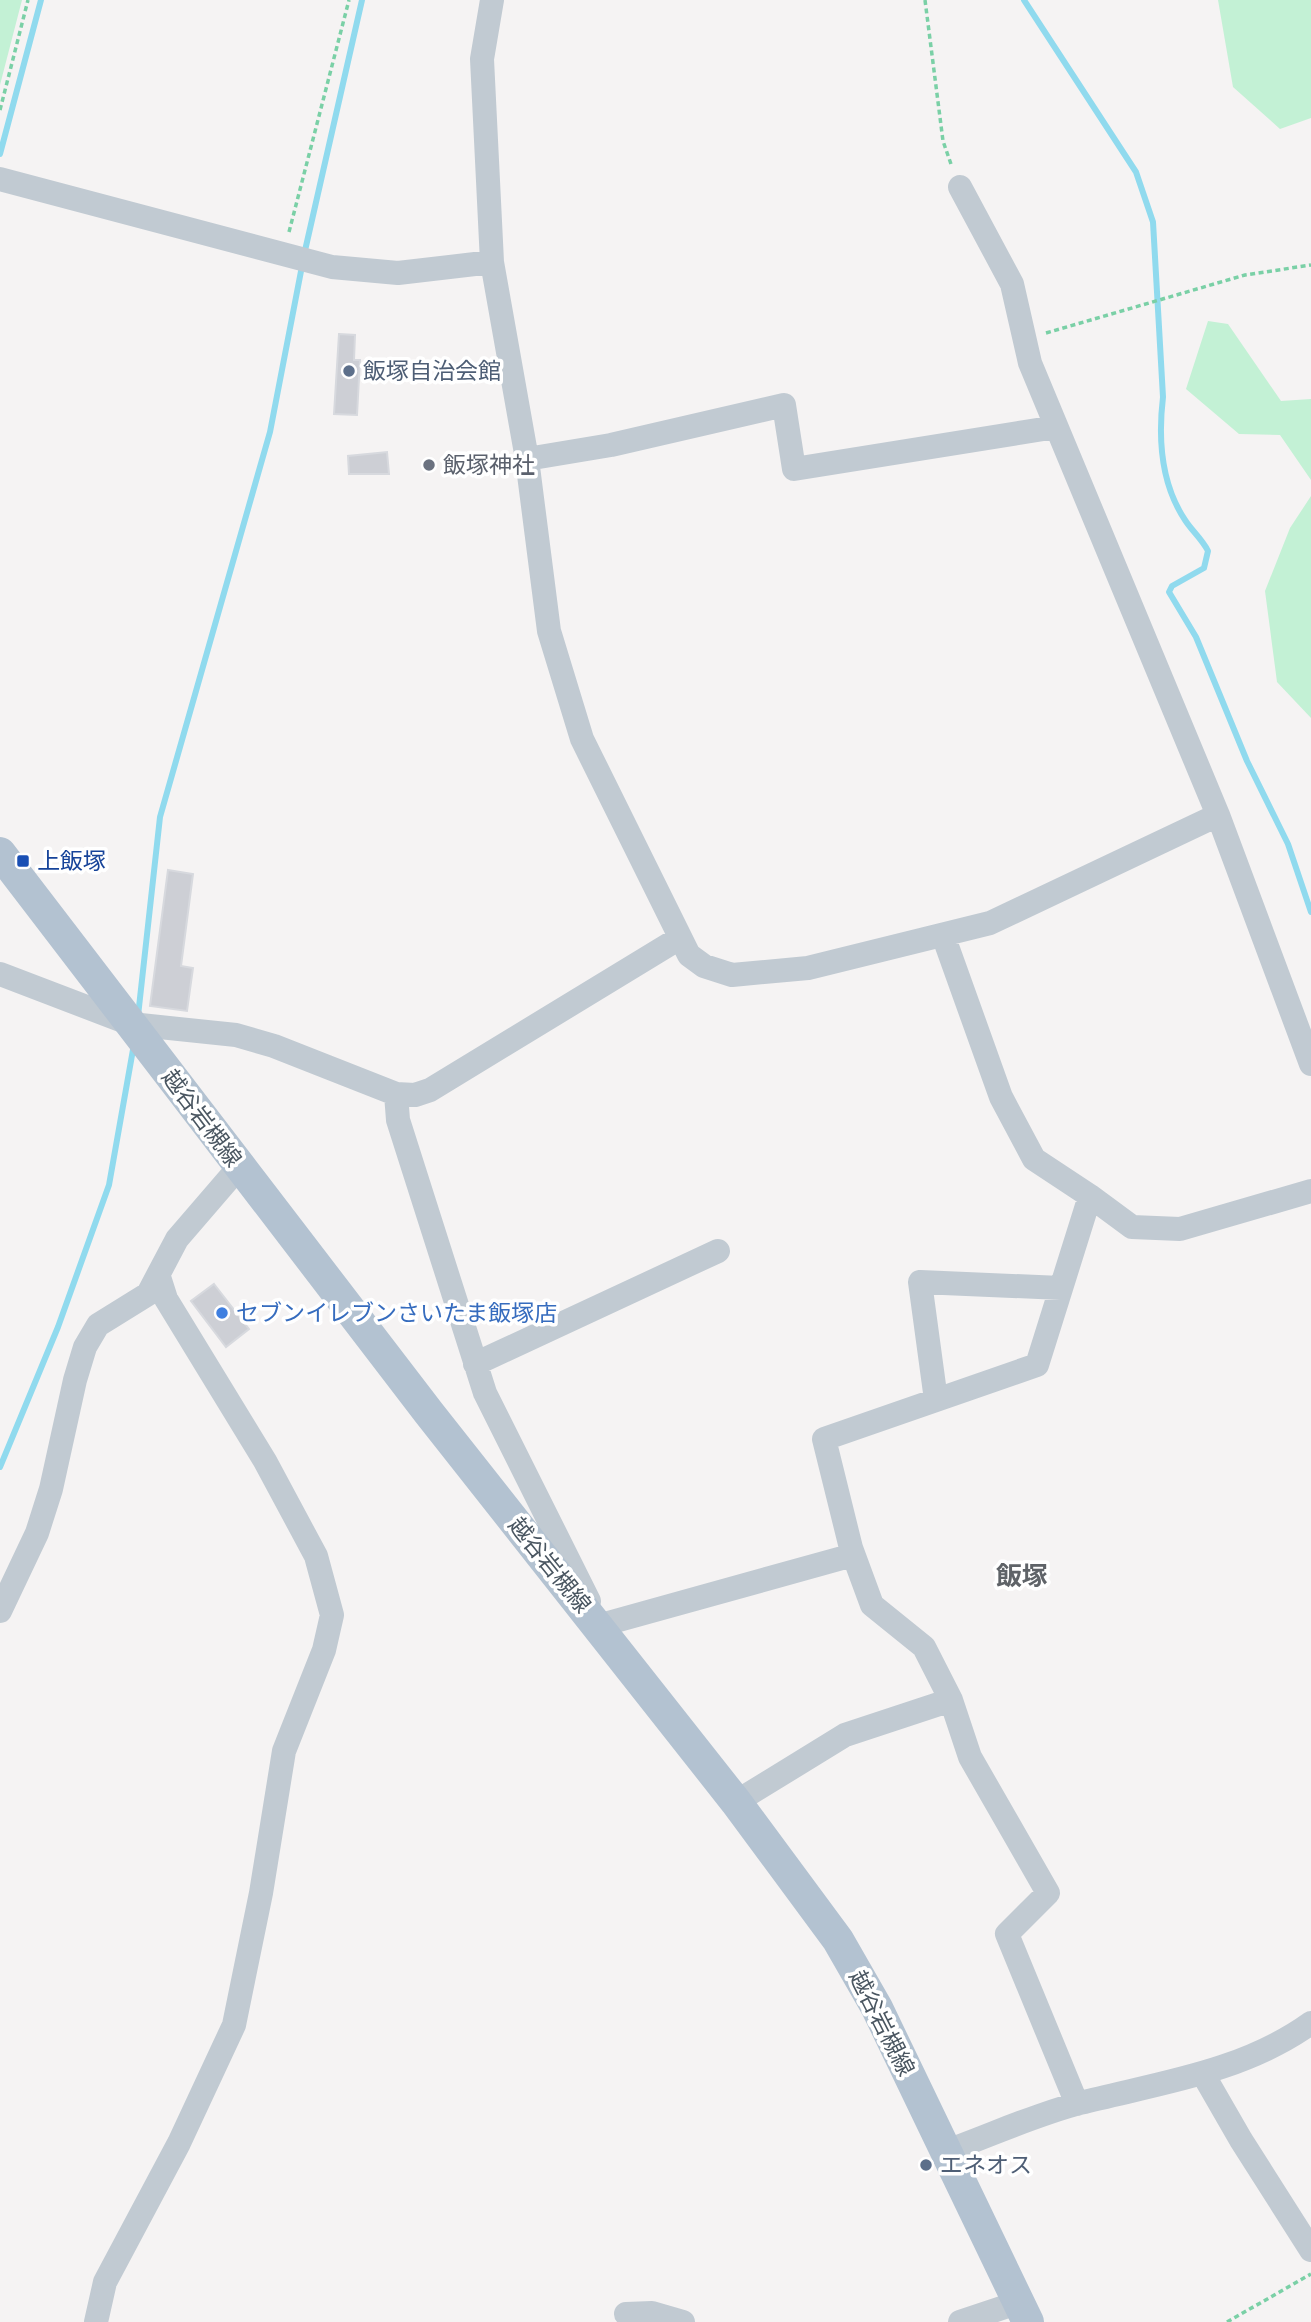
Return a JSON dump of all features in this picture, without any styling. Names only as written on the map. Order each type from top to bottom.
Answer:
[{"type":"main road","name":"越谷岩槻線","points":[[0,853],[239,1167],[736,1802],[845,1951],[877,2008],[1022,2313]]},
{"type":"street","points":[[492,0],[482,59],[492,262],[527,459],[549,631],[578,727],[678,939],[689,955],[704,966],[732,975],[808,968],[990,923],[1218,815]]},
{"type":"street","points":[[0,179],[332,267],[398,273],[492,262]]},
{"type":"street","points":[[960,187],[1013,284],[1030,363],[1218,815],[1311,1064]]},
{"type":"street","points":[[527,459],[611,445],[785,405],[794,469],[1056,427]]},
{"type":"street","points":[[943,935],[1001,1097],[1034,1159],[1132,1227],[1180,1229],[1311,1191]]},
{"type":"street","points":[[0,974],[131,1024],[236,1035],[274,1045],[396,1094],[415,1096],[430,1090],[678,939]]},
{"type":"street","points":[[396,1094],[398,1120],[485,1393],[604,1631],[853,1555]]},
{"type":"street","points":[[0,1611],[37,1533],[51,1489],[85,1347],[99,1325],[148,1294],[159,1277],[163,1261],[177,1239],[239,1167]]},
{"type":"street","points":[[1077,2104],[1007,1934],[1048,1893],[970,1757],[951,1700],[925,1647],[872,1605],[853,1555],[824,1439],[1037,1365],[1090,1196]]},
{"type":"street","points":[[475,1364],[718,1251]]},
{"type":"street","points":[[96,2322],[105,2282],[179,2143],[234,2025],[261,1893],[284,1751],[324,1650],[332,1615],[316,1556],[265,1461],[166,1299],[159,1277]]},
{"type":"street","points":[[936,1400],[920,1282],[1061,1288]]},
{"type":"street","points":[[736,1802],[845,1735],[951,1700]]},
{"type":"street","points":[[944,2152],[1077,2104],[1203,2074],[1286,2041],[1311,2023]]},
{"type":"street","points":[[1203,2074],[1241,2140],[1311,2250]]},
{"type":"street","points":[[626,2314],[652,2313],[683,2322]]},
{"type":"street","points":[[960,2322],[1022,2313]]},
{"type":"path","points":[[0,110],[28,0]]},
{"type":"path","points":[[283,254],[349,0]]},
{"type":"path","points":[[925,0],[943,141],[960,187]]},
{"type":"path","points":[[1025,340],[1245,275],[1311,265]]},
{"type":"path","points":[[1227,2322],[1311,2274]]},
{"type":"green space","points":[[0,0],[22,0],[0,85]]},
{"type":"green space","points":[[1218,0],[1311,0],[1311,118],[1280,129],[1233,87]]},
{"type":"green space","points":[[1208,321],[1228,324],[1281,401],[1311,399],[1311,480],[1280,435],[1239,434],[1186,389]]},
{"type":"green space","points":[[1311,496],[1311,718],[1277,682],[1265,591],[1290,528]]},
{"type":"building","points":[[339,334],[355,335],[354,360],[360,360],[357,415],[334,414]]},
{"type":"building","points":[[387,452],[389,474],[349,474],[348,456]]},
{"type":"building","points":[[168,870],[193,874],[181,966],[193,968],[187,1011],[150,1006]]},
{"type":"building","points":[[214,1284],[249,1329],[226,1347],[191,1301]]},
{"type":"waterway","points":[[0,154],[41,0]]},
{"type":"waterway","points":[[304,255],[362,0]]},
{"type":"waterway","points":[[1024,0],[1136,172],[1153,222],[1163,397],[1163,461],[1177,506],[1208,551],[1204,568],[1172,586],[1169,592],[1196,637],[1247,761],[1288,844],[1311,912]]},
{"type":"waterway","points":[[138,1016],[160,817],[270,432],[302,266]]},
{"type":"waterway","points":[[0,1467],[58,1327],[109,1185],[134,1044]]},
{"type":"place","name":"飯塚自治会館","points":[[349,371]]},
{"type":"place","name":"飯塚神社","points":[[429,465]]},
{"type":"place","name":"上飯塚","points":[[23,861]]},
{"type":"place","name":"セブンイレブンさいたま飯塚店","points":[[222,1313]]},
{"type":"place","name":"エネオス","points":[[926,2165]]},
{"type":"district","name":"飯塚","points":[[1022,1576]]}]
